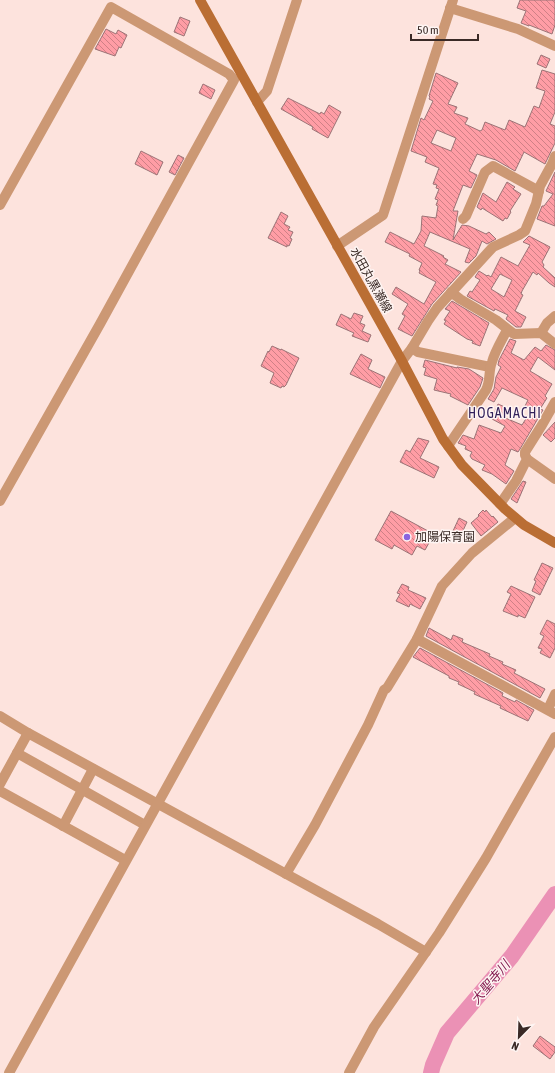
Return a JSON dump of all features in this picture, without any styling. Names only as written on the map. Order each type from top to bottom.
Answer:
[{"type":"main road","name":"水田丸黒瀬線","points":[[200,0],[238,78],[257,102],[448,446],[462,465],[515,518],[555,543]]},
{"type":"street","points":[[257,102],[267,91],[297,0]]},
{"type":"street","points":[[337,246],[383,215],[452,4],[518,29],[555,46]]},
{"type":"street","points":[[0,205],[110,7],[238,78],[0,501]]},
{"type":"street","points":[[9,1073],[90,928],[125,860],[402,361],[412,348],[428,321],[451,292],[493,247],[525,231],[536,204],[540,186],[554,162]]},
{"type":"street","points":[[463,220],[485,172],[493,166],[539,191]]},
{"type":"street","points":[[451,292],[496,320],[514,334],[541,333],[555,344]]},
{"type":"street","points":[[541,333],[547,323],[555,316]]},
{"type":"street","points":[[448,446],[486,390],[490,380],[490,367],[492,360],[507,330]]},
{"type":"street","points":[[412,348],[418,352],[490,367]]},
{"type":"street","points":[[555,402],[525,452],[527,459],[555,479]]},
{"type":"street","points":[[500,504],[516,480],[527,459]]},
{"type":"street","points":[[286,874],[315,825],[368,725],[384,690],[418,639],[442,586],[472,553],[515,518]]},
{"type":"street","points":[[418,639],[551,711],[555,694]]},
{"type":"street","points":[[0,716],[28,733],[426,952]]},
{"type":"street","points":[[0,784],[28,733]]},
{"type":"street","points":[[349,1073],[374,1027],[439,934],[486,858],[555,737]]},
{"type":"street","points":[[17,753],[145,825]]},
{"type":"street","points":[[63,826],[94,769]]},
{"type":"street","points":[[0,791],[125,860]]},
{"type":"building","points":[[520,0],[555,0],[555,25],[552,34],[521,23],[526,11],[517,8]]},
{"type":"building","points":[[180,17],[190,21],[184,36],[174,32]]},
{"type":"building","points":[[106,29],[116,34],[118,30],[127,35],[121,48],[119,47],[115,56],[95,49]]},
{"type":"building","points":[[541,55],[550,59],[546,68],[537,64]]},
{"type":"building","points":[[542,70],[555,74],[555,112],[550,124],[555,126],[555,143],[545,164],[524,152],[515,171],[496,160],[477,154],[469,171],[477,175],[471,188],[463,185],[453,211],[458,211],[453,240],[462,225],[469,226],[486,234],[489,232],[496,239],[487,244],[482,241],[476,256],[469,263],[465,262],[470,249],[430,232],[424,246],[444,256],[443,257],[448,260],[445,264],[461,272],[432,304],[412,336],[398,329],[405,316],[402,314],[408,304],[392,294],[396,287],[424,304],[436,282],[419,273],[422,263],[409,256],[410,254],[385,242],[390,232],[414,244],[421,231],[422,216],[436,218],[438,206],[436,205],[438,200],[435,199],[439,189],[436,188],[437,185],[433,184],[439,168],[425,162],[427,157],[411,151],[421,118],[424,120],[433,101],[429,99],[429,96],[436,73],[458,83],[448,104],[457,107],[454,113],[468,118],[465,124],[480,131],[482,130],[485,122],[505,130],[509,120],[525,127],[534,106],[539,108],[545,91],[536,88]],"holes":[[[437,130],[456,138],[451,151],[431,143]]]},
{"type":"building","points":[[203,84],[215,90],[211,99],[199,93]]},
{"type":"building","points":[[288,98],[320,114],[321,112],[324,114],[329,105],[341,112],[328,138],[312,129],[313,127],[281,109]]},
{"type":"building","points":[[141,151],[163,162],[157,175],[135,164]]},
{"type":"building","points":[[178,155],[184,158],[175,175],[169,172]]},
{"type":"building","points":[[555,172],[555,226],[537,219],[542,206],[544,206],[553,194],[546,191]]},
{"type":"building","points":[[507,182],[515,187],[513,189],[521,194],[510,211],[511,212],[507,219],[505,218],[503,221],[482,208],[481,210],[477,207],[483,193],[496,202]]},
{"type":"building","points":[[281,212],[288,216],[284,224],[290,227],[288,230],[293,232],[290,238],[292,239],[287,247],[268,238]]},
{"type":"building","points":[[529,236],[550,247],[542,262],[544,265],[543,267],[555,278],[555,287],[538,273],[537,275],[533,272],[522,291],[521,294],[523,295],[515,311],[526,317],[521,327],[516,327],[506,319],[508,315],[495,309],[494,311],[467,296],[470,291],[472,292],[480,280],[475,277],[479,271],[491,277],[501,257],[518,266],[530,245],[523,242]],"holes":[[[500,274],[512,280],[504,297],[491,289]]]},
{"type":"building","points":[[452,301],[489,323],[480,346],[472,343],[473,341],[467,339],[444,324],[446,321],[444,320],[450,311],[445,309]]},
{"type":"building","points":[[354,313],[363,316],[360,323],[365,325],[362,331],[371,335],[368,342],[352,336],[354,333],[336,325],[341,314],[351,319]]},
{"type":"building","points":[[510,339],[516,341],[511,353],[524,360],[535,347],[541,351],[546,345],[555,350],[555,370],[538,357],[530,371],[552,384],[545,396],[547,398],[540,409],[543,410],[520,449],[518,452],[511,449],[505,465],[514,471],[506,484],[492,474],[482,470],[485,465],[472,459],[470,456],[472,452],[465,449],[466,446],[458,443],[463,435],[474,439],[479,425],[501,433],[505,426],[492,419],[498,404],[507,408],[503,417],[522,425],[532,409],[525,406],[528,400],[502,388],[494,402],[488,399],[494,389],[496,377],[501,367],[498,365],[499,360]]},
{"type":"building","points":[[272,346],[299,358],[286,385],[284,387],[282,386],[281,388],[270,383],[274,373],[261,366]]},
{"type":"building","points":[[361,354],[372,360],[368,369],[385,377],[380,388],[350,374]]},
{"type":"building","points":[[425,360],[457,368],[469,369],[483,378],[480,387],[468,405],[450,396],[451,394],[434,390],[437,379],[424,375],[426,368],[423,367]]},
{"type":"building","points":[[555,422],[555,438],[551,442],[543,435]]},
{"type":"building","points":[[418,438],[429,441],[420,458],[439,467],[434,478],[400,462],[406,450],[410,452]]},
{"type":"building","points":[[523,481],[526,482],[517,503],[511,499]]},
{"type":"building","points":[[483,510],[485,512],[486,510],[498,522],[481,536],[471,523]]},
{"type":"building","points":[[391,511],[428,531],[425,538],[430,541],[425,550],[417,546],[412,555],[394,545],[392,549],[375,540]]},
{"type":"building","points":[[459,518],[467,522],[461,535],[453,531]]},
{"type":"building","points":[[542,563],[553,568],[540,595],[532,591],[536,581],[534,580]]},
{"type":"building","points":[[402,584],[409,587],[408,590],[426,598],[420,609],[410,604],[409,607],[396,601],[400,594],[397,593]]},
{"type":"building","points":[[511,586],[535,597],[525,618],[503,611],[511,594],[507,592]]},
{"type":"building","points":[[547,620],[555,624],[555,648],[550,658],[540,653],[542,649],[538,648],[544,636],[540,634]]},
{"type":"building","points":[[429,628],[451,640],[453,635],[463,639],[462,642],[490,654],[489,656],[503,662],[502,664],[516,670],[514,673],[545,689],[540,698],[426,636]]},
{"type":"building","points":[[420,648],[503,693],[502,696],[515,702],[516,700],[534,710],[528,721],[500,708],[501,706],[474,694],[475,692],[458,684],[459,682],[449,678],[449,676],[413,657]]},
{"type":"building","points":[[540,1036],[555,1047],[555,1052],[550,1059],[533,1046]]},
{"type":"waterway","name":"大聖寺川","points":[[431,1073],[447,1033],[512,956],[555,894]]},
{"type":"place","name":"加陽保育園","points":[[407,537]]},
{"type":"district","name":"HOGAMACHI","points":[[505,413]]}]
